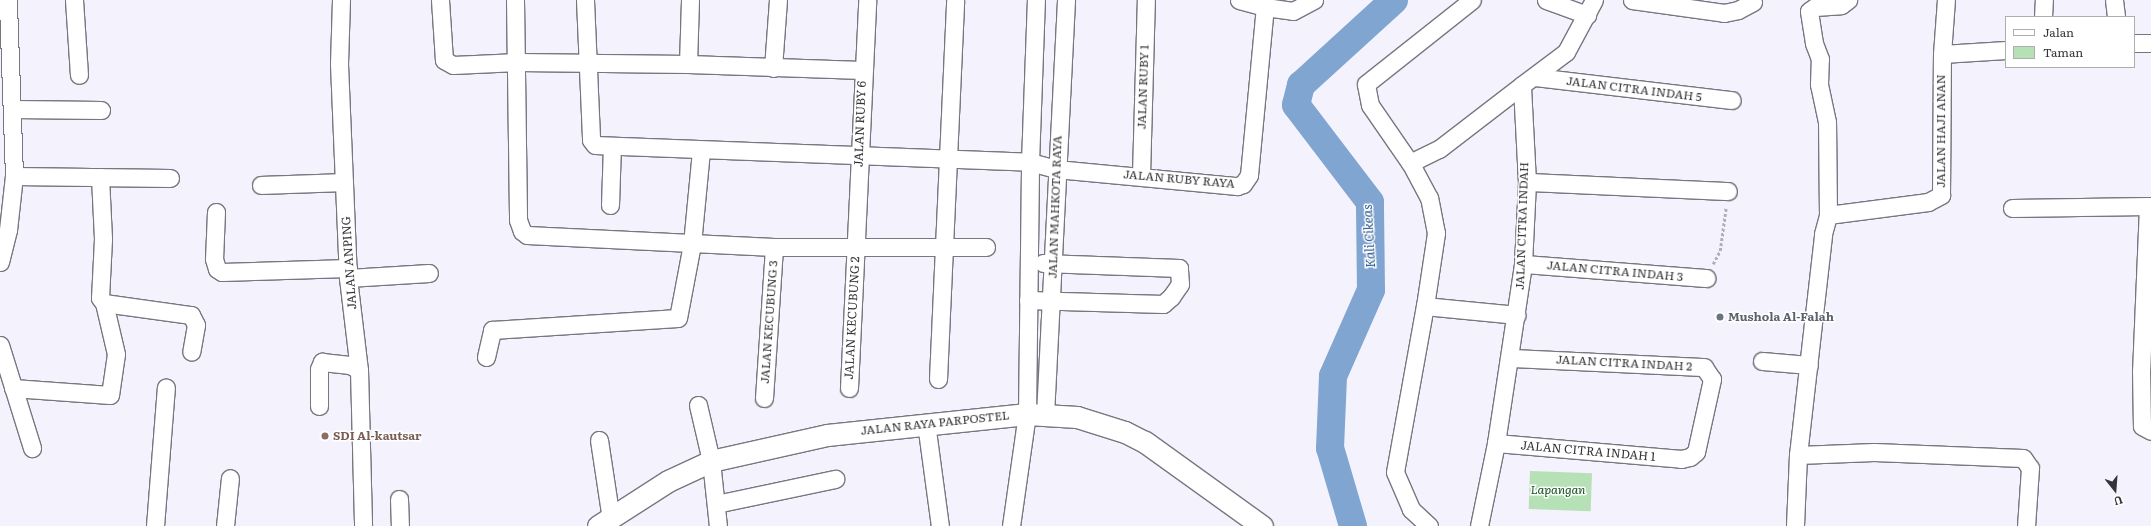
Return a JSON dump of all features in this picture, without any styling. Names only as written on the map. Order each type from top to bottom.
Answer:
[{"type":"main road","name":"JALAN RAYA PARPOSTEL","points":[[605,523],[668,481],[712,461],[827,435],[926,423],[1036,414],[1077,417],[1125,432],[1145,442],[1262,526]]},
{"type":"street","points":[[0,262],[4,229],[14,176],[14,109],[4,39],[8,0]]},
{"type":"street","points":[[74,0],[79,75]]},
{"type":"street","name":"JALAN ANPING","points":[[341,0],[339,64],[348,273],[359,370],[363,526]]},
{"type":"street","points":[[440,0],[444,60],[453,65],[518,62],[688,64],[862,70]]},
{"type":"street","points":[[515,0],[518,62],[518,220],[522,231],[527,235],[774,247],[986,247]]},
{"type":"street","points":[[585,0],[588,63]]},
{"type":"street","points":[[688,64],[690,0]]},
{"type":"street","points":[[773,68],[778,0]]},
{"type":"street","name":"JALAN RUBY 6","points":[[856,248],[862,70],[867,0]]},
{"type":"street","points":[[938,379],[955,0]]},
{"type":"street","name":"JALAN MAHKOTA RAYA","points":[[1036,0],[1030,162],[1028,300],[1036,414]]},
{"type":"street","name":"JALAN MAHKOTA RAYA","points":[[1036,414],[1052,302],[1056,169],[1066,0]]},
{"type":"street","name":"JALAN RUBY 1","points":[[1141,175],[1146,0]]},
{"type":"street","points":[[1239,0],[1265,7],[1293,11],[1314,0]]},
{"type":"street","points":[[1429,526],[1411,509],[1395,472],[1426,306],[1436,233],[1429,198],[1410,163],[1370,105],[1366,84],[1472,0]]},
{"type":"street","points":[[1410,163],[1439,149],[1566,52],[1590,8],[1546,0]]},
{"type":"street","points":[[1632,0],[1724,12],[1738,10],[1753,2]]},
{"type":"street","points":[[1795,526],[1798,455],[1823,234],[1828,215],[1827,122],[1820,84],[1820,60],[1814,43],[1809,11],[1815,7],[1841,5],[1848,0]]},
{"type":"street","name":"JALAN HAJI ANAN","points":[[1828,215],[1928,202],[1941,195],[1942,54],[1946,0]]},
{"type":"street","points":[[2043,16],[2044,0]]},
{"type":"street","points":[[2114,0],[2116,16]]},
{"type":"street","name":"JALAN RUBY RAYA","points":[[588,63],[591,140],[595,146],[1030,162],[1056,169],[1141,175],[1238,186],[1247,180],[1265,7]]},
{"type":"street","points":[[2135,43],[2151,43]]},
{"type":"street","points":[[1942,54],[2005,50]]},
{"type":"street","name":"JALAN CITRA INDAH 5","points":[[1529,81],[1732,100]]},
{"type":"street","name":"JALAN CITRA INDAH","points":[[1479,526],[1496,443],[1517,314],[1523,264],[1529,81]]},
{"type":"street","points":[[14,109],[101,110]]},
{"type":"street","points":[[610,205],[612,146]]},
{"type":"street","points":[[486,357],[492,330],[678,318],[692,244],[701,151]]},
{"type":"street","points":[[14,176],[170,178]]},
{"type":"street","points":[[13,388],[110,395],[116,354],[100,292],[103,239],[100,177]]},
{"type":"street","points":[[261,185],[344,182]]},
{"type":"street","points":[[1526,182],[1728,191]]},
{"type":"street","points":[[2012,208],[2150,206],[2141,370],[2142,426],[2151,431]]},
{"type":"street","points":[[216,212],[214,259],[217,269],[222,272],[429,273]]},
{"type":"street","name":"JALAN KECUBUNG 3","points":[[764,398],[774,247]]},
{"type":"street","name":"JALAN KECUBUNG 2","points":[[849,388],[856,248]]},
{"type":"street","points":[[1028,300],[1052,302],[1163,304],[1171,297],[1180,284],[1179,268],[1029,262]]},
{"type":"street","name":"JALAN CITRA INDAH 3","points":[[1523,264],[1706,278]]},
{"type":"street","points":[[104,303],[191,315],[196,325],[190,352]]},
{"type":"street","points":[[1426,306],[1517,314]]},
{"type":"street","points":[[0,345],[32,448]]},
{"type":"street","name":"JALAN CITRA INDAH 2","points":[[1510,358],[1704,367],[1712,379],[1696,452],[1690,457],[1681,459]]},
{"type":"street","points":[[1762,361],[1808,366]]},
{"type":"street","points":[[319,406],[319,369],[322,362],[350,365],[359,370]]},
{"type":"street","points":[[155,526],[166,387]]},
{"type":"street","points":[[698,405],[712,461],[718,526]]},
{"type":"street","points":[[1011,526],[1036,414]]},
{"type":"street","points":[[926,423],[940,526]]},
{"type":"street","points":[[598,440],[605,523]]},
{"type":"street","name":"JALAN CITRA INDAH 1","points":[[1496,443],[1681,459]]},
{"type":"street","points":[[1798,455],[1874,452],[2023,458],[2030,468],[2026,526]]},
{"type":"street","points":[[225,526],[230,478]]},
{"type":"street","points":[[716,504],[835,479]]},
{"type":"street","points":[[399,499],[400,526]]},
{"type":"path","points":[[1706,278],[1720,251],[1728,191]]},
{"type":"green space","name":"Lapangan","points":[[1530,471],[1592,473],[1591,511],[1529,509]]},
{"type":"waterway","name":"Kali Cikeas","points":[[1353,526],[1330,448],[1333,376],[1371,290],[1370,202],[1296,105],[1301,85],[1394,0]]},
{"type":"place","name":"Mushola Al-Falah","points":[[1720,317]]},
{"type":"place","name":"SDI Al-kautsar","points":[[325,436]]}]
